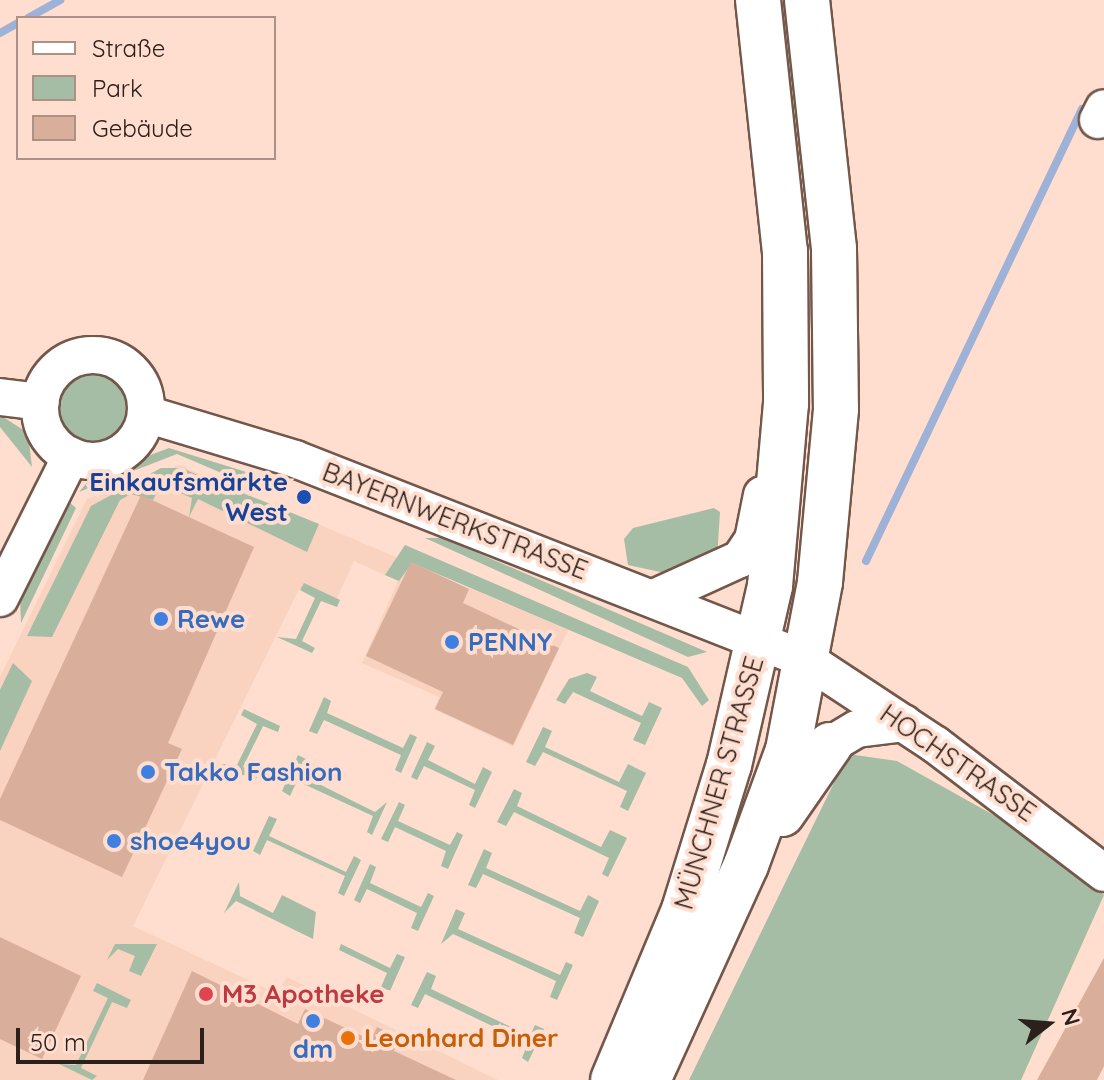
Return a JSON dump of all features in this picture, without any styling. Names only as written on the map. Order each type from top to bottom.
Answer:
[{"type":"main road","points":[[758,0],[785,251],[786,404],[784,451],[760,639]]},
{"type":"main road","points":[[807,0],[834,249],[836,409],[807,660]]},
{"type":"main road","name":"MÜNCHNER STRASSE","points":[[613,1080],[711,828],[760,639]]},
{"type":"main road","name":"MÜNCHNER STRASSE","points":[[648,1080],[746,865],[784,764],[807,660]]},
{"type":"main road","points":[[746,865],[830,745]]},
{"type":"street","points":[[96,354],[139,380],[146,414],[141,431],[116,456],[71,456],[50,440],[41,402],[64,363],[96,354]]},
{"type":"street","points":[[0,397],[41,402]]},
{"type":"street","name":"BAYERNWERKSTRASSE","points":[[146,414],[295,459],[760,639]]},
{"type":"street","points":[[654,598],[740,559],[753,540],[765,481],[784,451]]},
{"type":"street","points":[[0,598],[71,456]]},
{"type":"street","name":"MÜNCHNER STRASSE","points":[[760,639],[807,660]]},
{"type":"street","name":"HOCHSTRASSE","points":[[807,660],[904,723],[1104,873]]},
{"type":"street","points":[[830,745],[857,729],[904,723]]},
{"type":"shaded area","points":[[179,465],[568,630],[513,747],[434,709],[439,697],[362,663],[398,581],[354,561],[334,605],[299,589],[133,926],[278,994],[287,977],[498,1080],[0,1080],[0,677],[87,499]]},
{"type":"green space","points":[[93,368],[108,371],[121,380],[130,393],[133,408],[130,423],[121,436],[108,445],[93,448],[78,445],[65,436],[56,423],[53,408],[56,393],[65,380],[78,371]]},
{"type":"green space","points":[[0,415],[28,433],[32,467],[0,427]]},
{"type":"green space","points":[[169,448],[256,475],[252,486],[177,454],[79,492],[92,477]]},
{"type":"green space","points":[[161,468],[181,468],[319,524],[307,552],[198,499],[189,517],[192,498],[161,485],[153,500],[131,494],[120,500],[52,637],[27,636],[91,506]]},
{"type":"green space","points":[[69,502],[76,508],[21,623],[20,597]]},
{"type":"green space","points":[[714,508],[720,512],[717,558],[674,575],[628,565],[624,539],[633,528]]},
{"type":"green space","points":[[425,538],[443,538],[707,652],[688,657]]},
{"type":"green space","points":[[405,545],[688,667],[709,700],[702,706],[682,678],[412,563],[399,581],[385,575]]},
{"type":"green space","points":[[304,583],[340,600],[337,607],[321,601],[302,641],[315,648],[312,653],[277,637],[296,639],[315,598],[300,590]]},
{"type":"green space","points":[[13,663],[32,681],[0,751],[0,690]]},
{"type":"green space","points":[[587,673],[597,677],[590,691],[642,716],[649,702],[662,708],[645,745],[633,740],[641,723],[573,692],[565,704],[556,700],[569,679]]},
{"type":"green space","points":[[324,697],[331,701],[327,713],[403,748],[410,734],[417,737],[401,773],[395,770],[401,755],[324,720],[317,734],[309,731]]},
{"type":"green space","points":[[244,709],[280,726],[278,732],[263,726],[243,767],[258,775],[255,781],[219,764],[237,765],[257,724],[241,715]]},
{"type":"green space","points":[[543,727],[552,731],[545,747],[619,782],[628,764],[646,773],[628,811],[620,807],[627,791],[543,752],[535,766],[526,762]]},
{"type":"green space","points":[[427,742],[435,746],[428,760],[475,784],[483,767],[492,772],[475,808],[469,805],[475,790],[424,766],[417,780],[411,777]]},
{"type":"green space","points":[[848,754],[897,761],[1045,844],[1104,895],[1021,1080],[689,1080]]},
{"type":"green space","points":[[298,755],[306,759],[299,774],[375,812],[387,802],[372,835],[367,832],[373,816],[297,781],[290,796],[282,791]]},
{"type":"green space","points":[[514,789],[522,793],[517,806],[601,847],[610,830],[627,838],[608,877],[602,874],[609,858],[514,812],[506,826],[497,822]]},
{"type":"green space","points":[[399,802],[405,805],[398,821],[450,845],[457,832],[463,835],[448,869],[441,866],[446,851],[395,827],[388,842],[381,839]]},
{"type":"green space","points":[[269,816],[277,819],[269,836],[346,872],[354,856],[361,860],[344,896],[338,893],[345,876],[267,840],[260,855],[253,851]]},
{"type":"green space","points":[[484,849],[492,853],[486,868],[580,911],[588,895],[599,901],[583,937],[574,933],[580,918],[483,874],[476,888],[468,885]]},
{"type":"green space","points":[[370,864],[376,867],[370,883],[421,907],[428,893],[434,896],[418,931],[411,928],[417,913],[367,889],[360,903],[354,900]]},
{"type":"green space","points":[[239,882],[240,896],[273,913],[282,895],[316,912],[313,939],[236,901],[224,913]]},
{"type":"green space","points":[[456,909],[465,913],[458,929],[560,975],[566,962],[573,965],[557,1000],[550,997],[556,981],[453,934],[441,944]]},
{"type":"green space","points":[[115,944],[157,944],[141,976],[129,971],[135,956],[118,949],[107,960]]},
{"type":"green space","points":[[341,944],[390,968],[397,954],[405,957],[390,991],[381,987],[387,973],[339,950]]},
{"type":"green space","points":[[427,972],[436,976],[431,989],[530,1036],[535,1025],[544,1029],[528,1062],[522,1058],[528,1043],[425,994],[418,1008],[411,1005]]},
{"type":"green space","points":[[97,983],[131,1000],[127,1008],[112,1002],[81,1068],[97,1076],[92,1080],[59,1064],[76,1065],[108,998],[93,991]]},
{"type":"building","points":[[141,495],[254,547],[168,743],[182,749],[122,877],[0,820],[0,799]]},
{"type":"building","points":[[411,562],[469,589],[463,603],[559,648],[513,745],[435,709],[443,692],[366,656]]},
{"type":"building","points":[[0,937],[81,976],[42,1059],[0,1039]]},
{"type":"building","points":[[1104,958],[1104,1066],[1097,1080],[1037,1080]]},
{"type":"building","points":[[192,971],[298,1024],[305,1009],[371,1040],[377,1027],[400,1038],[394,1051],[456,1080],[143,1080]]},
{"type":"waterway","points":[[32,16],[60,0]]},
{"type":"waterway","points":[[0,33],[16,24]]},
{"type":"waterway","points":[[866,561],[1082,109]]},
{"type":"place","name":"Einkaufsmärkte West","points":[[304,497]]},
{"type":"place","name":"Rewe","points":[[161,619]]},
{"type":"place","name":"PENNY","points":[[452,642]]},
{"type":"place","name":"Takko Fashion","points":[[148,772]]},
{"type":"place","name":"shoe4you","points":[[114,841]]},
{"type":"place","name":"M3 Apotheke","points":[[206,994]]},
{"type":"place","name":"dm","points":[[313,1021]]},
{"type":"place","name":"Leonhard Diner","points":[[348,1038]]}]
